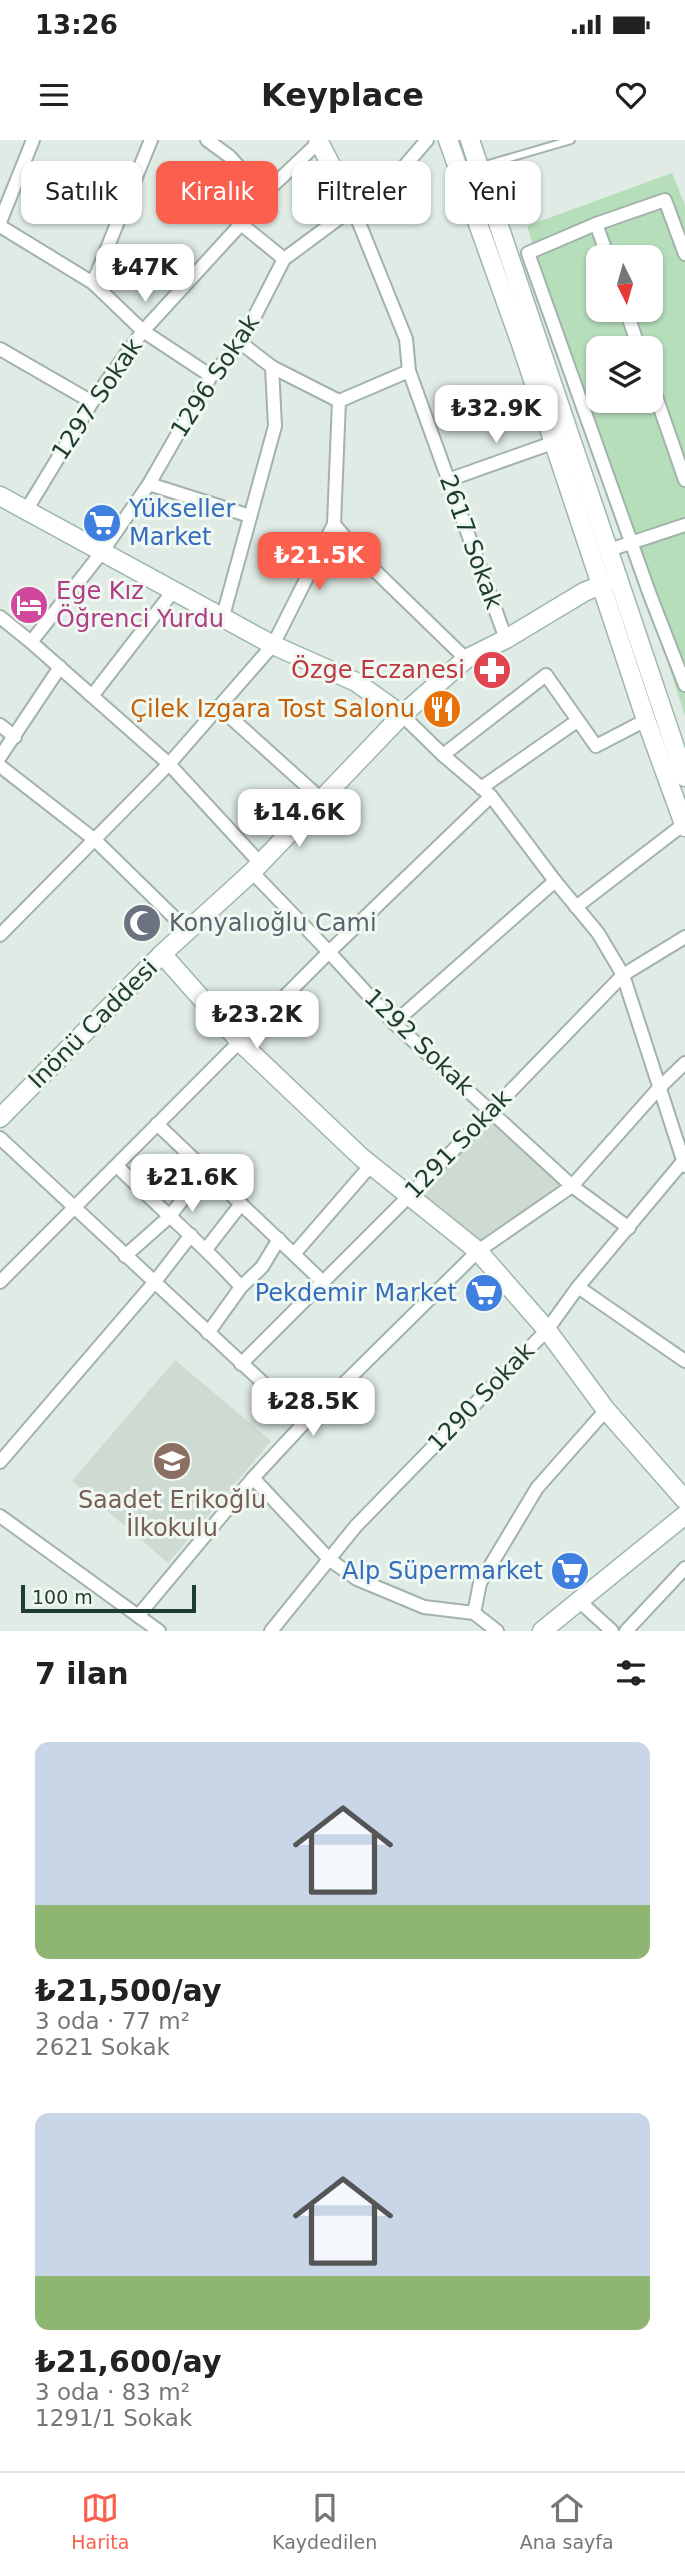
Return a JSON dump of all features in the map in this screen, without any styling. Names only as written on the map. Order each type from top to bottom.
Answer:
[{"type":"street","points":[[33,140],[0,224],[93,284],[143,331],[211,376]]},
{"type":"street","points":[[93,284],[151,140]]},
{"type":"street","points":[[206,140],[234,161]]},
{"type":"street","name":"1296 Sokak","points":[[409,161],[427,140]]},
{"type":"street","points":[[448,140],[555,442],[685,777]]},
{"type":"street","points":[[471,140],[478,161]]},
{"type":"street","points":[[318,141],[328,161]]},
{"type":"street","name":"1297 Sokak","points":[[278,180],[318,141]]},
{"type":"street","points":[[685,254],[665,200],[596,224],[528,253],[685,685]]},
{"type":"street","points":[[241,224],[285,259]]},
{"type":"street","name":"1297 Sokak","points":[[27,509],[92,402],[143,331],[241,224]]},
{"type":"street","name":"1296 Sokak","points":[[32,642],[102,552],[149,484],[211,376],[241,343],[285,259],[332,224]]},
{"type":"street","name":"2617 Sokak","points":[[359,224],[406,339],[409,371],[506,639]]},
{"type":"street","points":[[499,224],[609,550],[610,581],[646,720],[684,826],[576,906]]},
{"type":"street","points":[[596,224],[604,245]]},
{"type":"street","points":[[241,343],[272,367],[339,401]]},
{"type":"street","points":[[0,349],[92,402]]},
{"type":"street","points":[[223,616],[275,426],[272,367]]},
{"type":"street","points":[[339,401],[409,371]]},
{"type":"street","points":[[0,935],[169,764],[274,645],[334,524],[339,401]]},
{"type":"street","points":[[662,413],[685,480]]},
{"type":"street","points":[[448,480],[555,442]]},
{"type":"street","points":[[149,484],[250,516]]},
{"type":"street","points":[[0,496],[274,645],[356,682],[402,715],[486,792],[598,933],[623,975],[684,1162]]},
{"type":"street","points":[[334,524],[364,560],[466,659]]},
{"type":"street","points":[[609,550],[685,525]]},
{"type":"street","name":"Inönü Caddesi","points":[[0,1118],[162,954],[256,867],[402,715],[466,659],[506,639],[584,592],[610,581]]},
{"type":"street","points":[[92,696],[174,590]]},
{"type":"street","name":"1292 Sokak","points":[[0,617],[32,642],[169,764],[329,952],[394,1023],[572,1186],[629,1227]]},
{"type":"street","points":[[0,757],[60,667]]},
{"type":"street","points":[[443,755],[546,675],[596,747],[646,720]]},
{"type":"street","points":[[219,707],[320,798]]},
{"type":"street","points":[[0,1282],[241,1043],[486,792],[577,721]]},
{"type":"street","points":[[0,724],[15,737]]},
{"type":"street","points":[[0,766],[95,840],[187,930]]},
{"type":"street","points":[[394,1023],[555,881]]},
{"type":"street","name":"1291 Sokak","points":[[241,1364],[409,1196],[489,1110],[623,975],[685,937]]},
{"type":"street","points":[[162,954],[241,1043],[371,1165],[478,1251],[547,1330],[606,1410],[685,1500]]},
{"type":"street","points":[[138,1616],[253,1478],[305,1422],[478,1251],[572,1186],[659,1088],[685,1063]]},
{"type":"street","points":[[157,1124],[323,1282]]},
{"type":"street","points":[[0,1138],[153,1284],[305,1422]]},
{"type":"street","name":"1290 Sokak","points":[[271,1631],[356,1526],[547,1330],[578,1287],[684,1162]]},
{"type":"street","points":[[294,1254],[371,1165]]},
{"type":"street","points":[[117,1166],[169,1217],[207,1248],[242,1287]]},
{"type":"street","points":[[125,1256],[169,1217],[206,1170]]},
{"type":"street","points":[[207,1248],[241,1204]]},
{"type":"street","points":[[0,1462],[153,1284],[191,1235]]},
{"type":"street","points":[[208,1334],[242,1287],[262,1267],[279,1239]]},
{"type":"street","points":[[578,1287],[685,1361]]},
{"type":"street","points":[[474,1613],[480,1583],[537,1488],[606,1410]]},
{"type":"street","points":[[253,1478],[330,1560],[357,1579],[425,1606],[474,1613],[497,1631]]},
{"type":"street","points":[[542,1631],[685,1515]]},
{"type":"street","points":[[0,1516],[159,1631]]},
{"type":"street","points":[[626,1631],[685,1568]]},
{"type":"street","points":[[578,1600],[612,1631]]},
{"type":"lane","points":[[500,161],[571,140]]},
{"type":"shaded area","points":[[489,1110],[572,1186],[478,1251],[409,1196]]},
{"type":"shaded area","name":"Saadet Erikoğlu İlkokulu","points":[[175,1360],[271,1441],[168,1563],[72,1481]]},
{"type":"green space","points":[[672,173],[685,205],[685,716],[587,413],[663,413],[663,336],[586,336],[586,409],[527,226],[541,224],[541,221]]},
{"type":"place","name":"Yükseller Market","points":[[102,523]]},
{"type":"place","name":"Ege Kız Öğrenci Yurdu","points":[[29,605]]},
{"type":"place","name":"Özge Eczanesi","points":[[492,670]]},
{"type":"place","name":"Çilek Izgara Tost Salonu","points":[[442,709]]},
{"type":"place","name":"Konyalıoğlu Cami","points":[[142,923]]},
{"type":"place","name":"Pekdemir Market","points":[[484,1293]]},
{"type":"place","name":"Saadet Erikoğlu İlkokulu","points":[[172,1461]]},
{"type":"place","name":"Alp Süpermarket","points":[[570,1571]]}]
